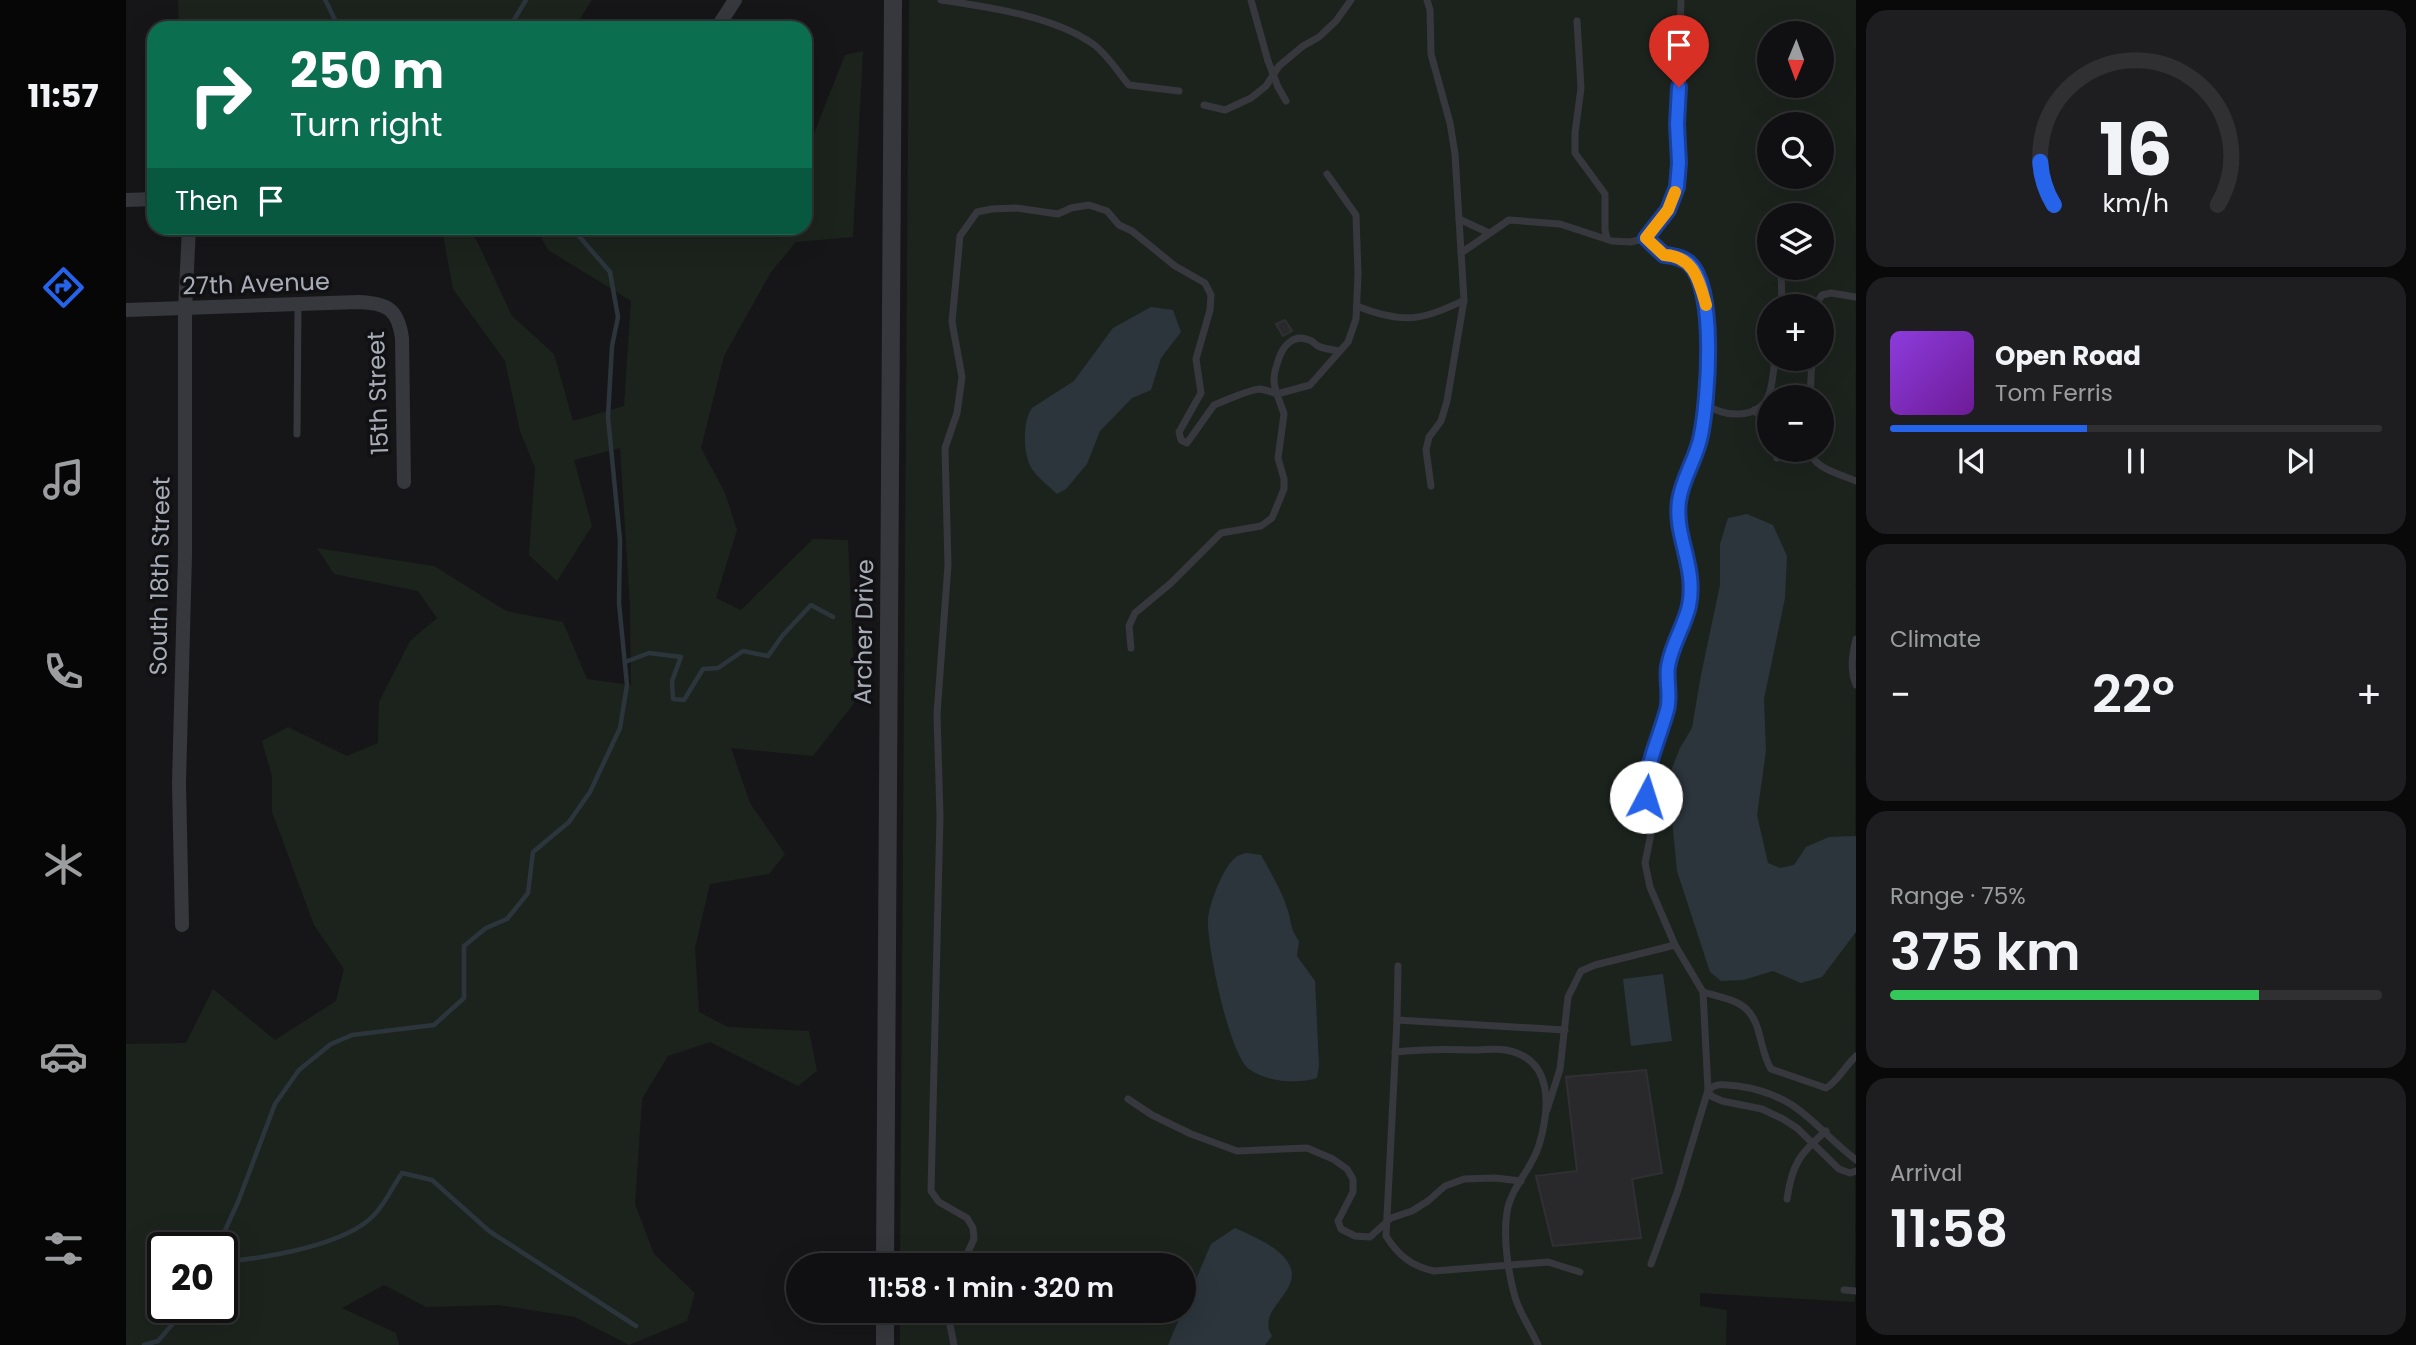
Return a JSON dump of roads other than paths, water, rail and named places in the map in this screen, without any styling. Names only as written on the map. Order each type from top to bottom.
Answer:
[{"type":"street","points":[[722,21],[735,0]]},
{"type":"street","name":"Archer Drive","points":[[886,1253],[893,0]]},
{"type":"street","points":[[126,200],[147,199]]},
{"type":"street","name":"South 18th Street","points":[[182,925],[179,783],[185,555],[185,309],[189,235]]},
{"type":"street","name":"27th Avenue","points":[[126,310],[359,302],[387,307]]},
{"type":"street","name":"15th Street","points":[[387,307],[396,315],[402,338],[404,482]]},
{"type":"street","points":[[885,1323],[885,1345]]},
{"type":"lane","points":[[941,0],[971,4],[1047,22],[1095,45],[1129,85],[1179,91]]},
{"type":"lane","points":[[1251,0],[1268,61],[1286,101]]},
{"type":"lane","points":[[1204,105],[1225,110],[1251,98],[1266,86],[1279,66],[1303,46],[1320,37],[1351,0]]},
{"type":"lane","points":[[1427,0],[1430,10],[1431,54],[1450,123],[1455,154],[1464,300],[1447,401],[1441,421],[1429,437],[1426,450],[1431,485]]},
{"type":"lane","points":[[1461,253],[1509,220],[1560,223],[1607,239],[1631,242],[1646,238],[1668,210],[1677,187],[1681,0]]},
{"type":"lane","points":[[1577,21],[1581,88],[1575,153],[1605,194],[1607,239]]},
{"type":"lane","points":[[968,1253],[974,1239],[967,1217],[939,1202],[931,1191],[940,816],[937,714],[948,565],[945,449],[957,413],[962,377],[952,322],[960,236],[977,212],[1016,208],[1058,214],[1071,208],[1089,205],[1107,211],[1119,225],[1132,231],[1174,266],[1205,283],[1211,295],[1210,310],[1196,359],[1201,393],[1179,432],[1181,440],[1187,443],[1214,405],[1258,389],[1277,394],[1310,385],[1348,342],[1357,306],[1356,215],[1326,174]]},
{"type":"lane","points":[[1459,219],[1489,233]]},
{"type":"lane","points":[[1646,238],[1664,255],[1689,263],[1698,277],[1706,305],[1709,344],[1701,438],[1679,500],[1679,516],[1692,576],[1689,606],[1668,666],[1668,706],[1646,778],[1646,797],[1652,829],[1646,863],[1650,887],[1675,945],[1703,992],[1708,1090],[1678,1190],[1651,1264]]},
{"type":"lane","points":[[1826,294],[1856,297]]},
{"type":"lane","points":[[1357,306],[1380,315],[1409,319],[1438,313],[1464,300]]},
{"type":"lane","points":[[297,435],[298,305]]},
{"type":"lane","points":[[1132,648],[1129,626],[1135,613],[1152,597],[1171,583],[1221,533],[1261,526],[1272,518],[1284,489],[1278,458],[1284,414],[1274,387],[1280,351],[1289,341],[1300,337],[1312,340],[1318,346],[1340,351]]},
{"type":"lane","points":[[1705,404],[1722,414],[1754,410],[1763,404],[1769,395],[1773,371]]},
{"type":"lane","points":[[1201,393],[1218,404]]},
{"type":"lane","points":[[1754,410],[1757,413]]},
{"type":"lane","points":[[1816,462],[1856,481]]},
{"type":"lane","points":[[1856,639],[1852,656],[1856,685]]},
{"type":"lane","points":[[1538,1345],[1515,1297],[1509,1265],[1507,1212],[1514,1192],[1538,1147],[1560,1069],[1568,998],[1581,971],[1675,945]]},
{"type":"lane","points":[[1398,966],[1386,1236],[1395,1250],[1418,1268],[1434,1271],[1548,1262],[1580,1272]]},
{"type":"lane","points":[[1703,992],[1740,1002],[1749,1010],[1759,1031],[1766,1062],[1771,1069],[1826,1088],[1834,1084],[1846,1065],[1856,1056]]},
{"type":"lane","points":[[1397,1020],[1565,1030]]},
{"type":"lane","points":[[1395,1052],[1430,1048],[1505,1049],[1526,1056],[1537,1065],[1544,1084],[1547,1110]]},
{"type":"lane","points":[[1708,1090],[1713,1085],[1723,1084],[1754,1088],[1777,1096],[1795,1106],[1856,1160]]},
{"type":"lane","points":[[1708,1090],[1711,1096],[1722,1101],[1762,1109],[1783,1119],[1797,1128],[1839,1169],[1856,1171]]},
{"type":"lane","points":[[1128,1099],[1152,1115],[1191,1134],[1237,1151],[1307,1148],[1334,1159],[1347,1169],[1353,1179],[1353,1192],[1338,1221],[1341,1229],[1355,1236],[1370,1237],[1391,1219],[1428,1201],[1446,1185],[1464,1179],[1521,1181]]},
{"type":"lane","points":[[1787,1199],[1791,1174],[1799,1157],[1826,1132]]},
{"type":"lane","points":[[1844,1290],[1856,1291]]},
{"type":"lane","points":[[950,1323],[954,1345]]},
{"type":"waterway","points":[[325,0],[336,21]]},
{"type":"waterway","points":[[513,21],[526,0]]},
{"type":"waterway","points":[[224,1232],[275,1104],[299,1070],[331,1044],[352,1035],[434,1025],[464,998],[464,946],[486,928],[507,919],[528,893],[533,852],[569,822],[590,792],[620,728],[627,685],[619,603],[620,540],[608,417],[612,346],[618,317],[610,272],[578,235]]},
{"type":"waterway","points":[[625,662],[649,653],[681,657],[672,681],[673,699],[684,700],[703,669],[718,668],[743,651],[768,656],[811,605],[833,617]]},
{"type":"waterway","points":[[238,1260],[325,1242],[362,1225],[375,1214],[402,1173],[432,1180],[489,1231],[636,1326]]},
{"type":"waterway","points":[[144,1345],[158,1341],[173,1323]]}]
